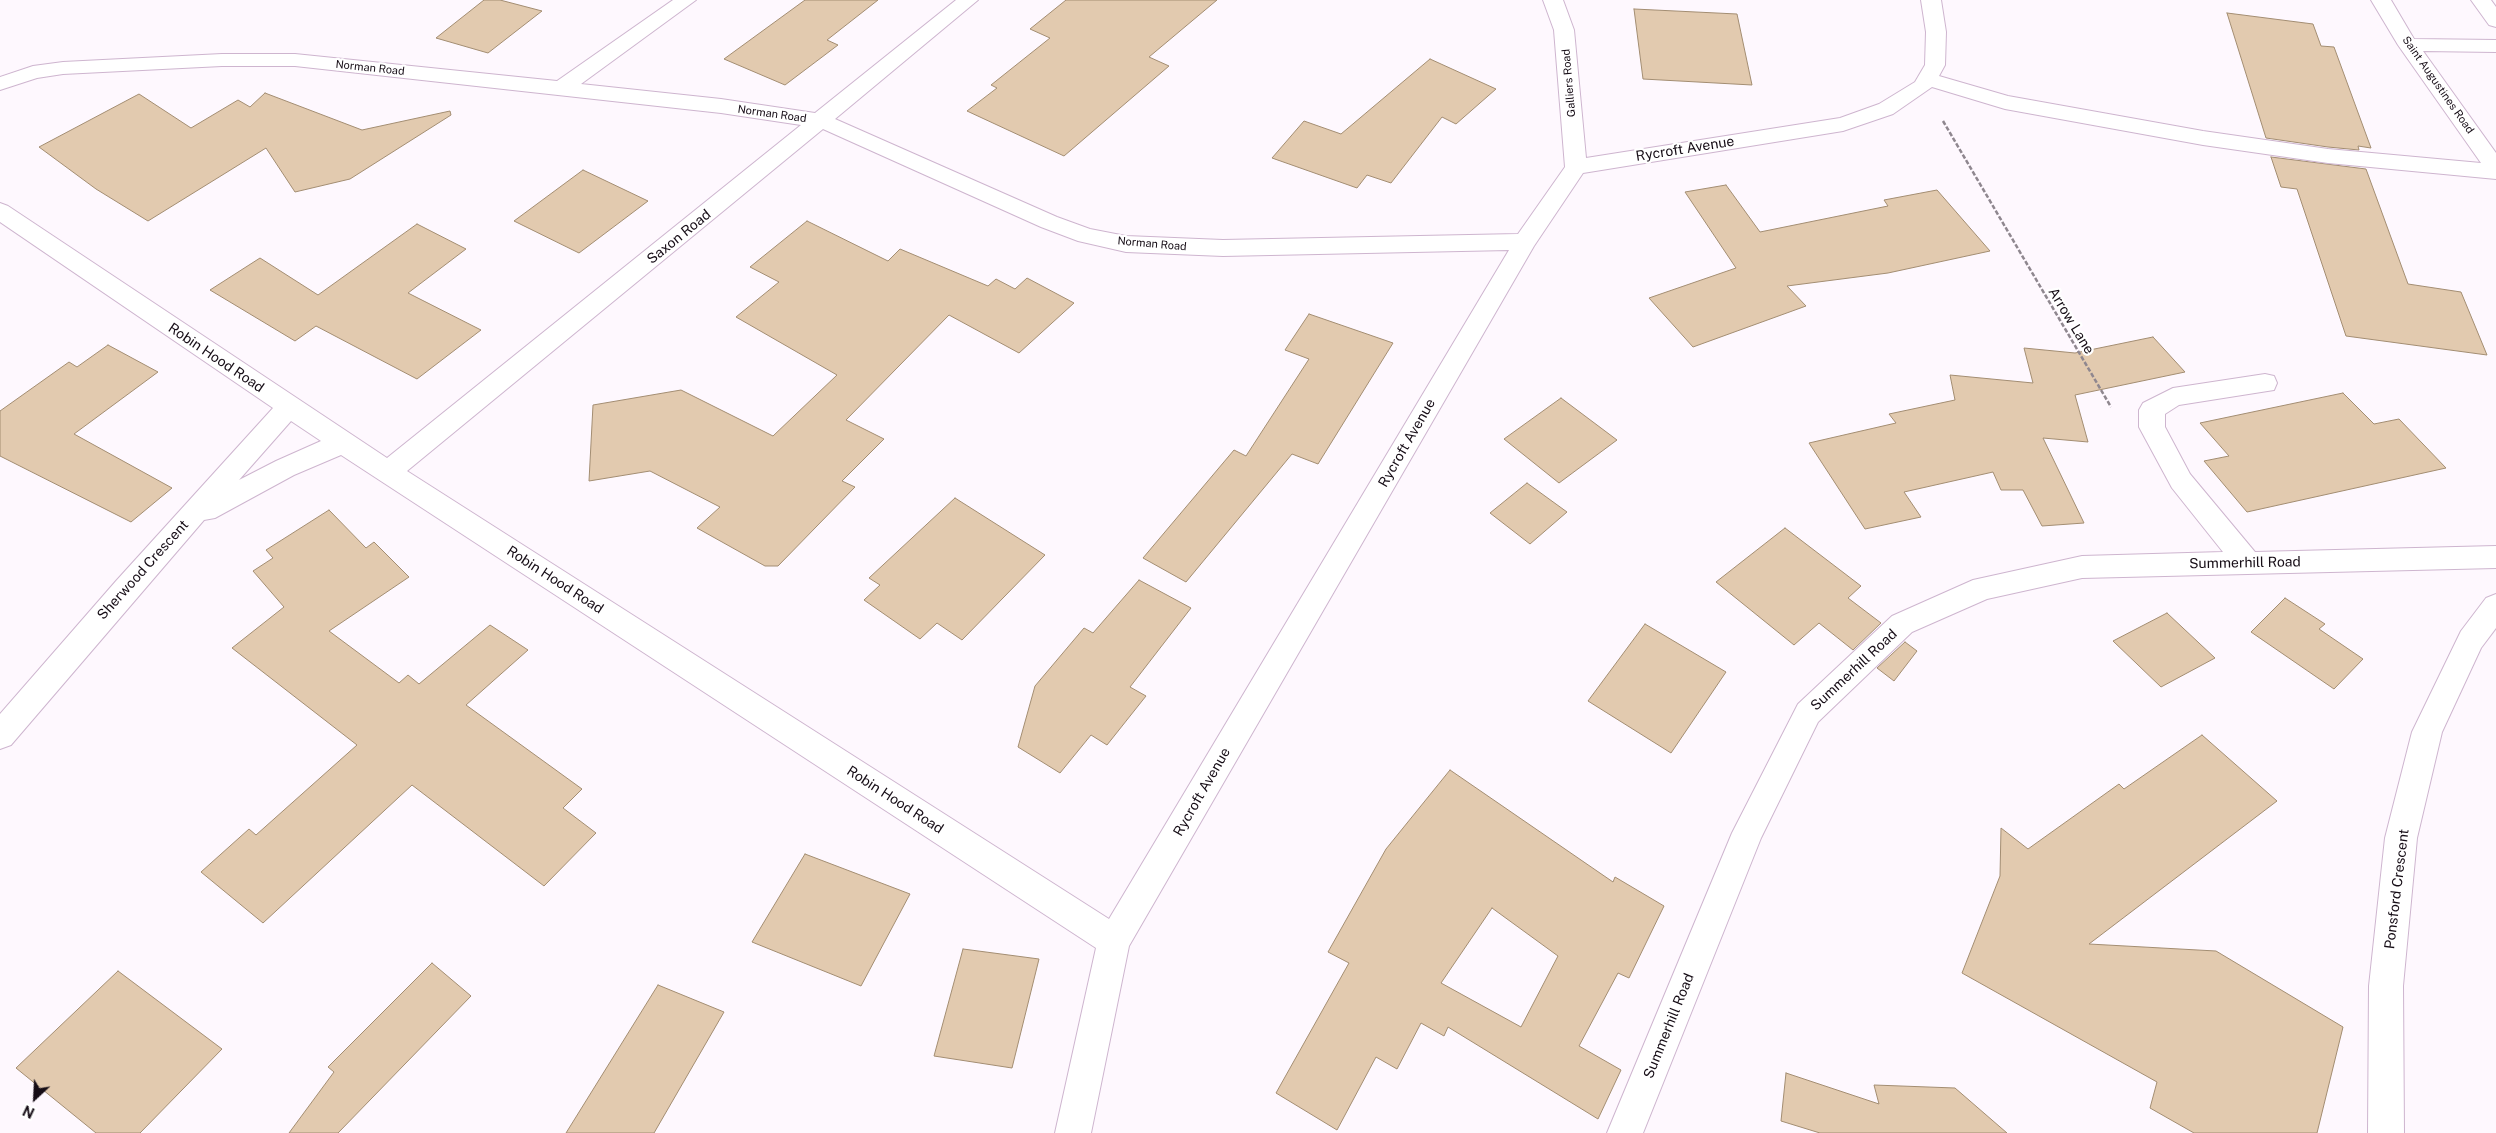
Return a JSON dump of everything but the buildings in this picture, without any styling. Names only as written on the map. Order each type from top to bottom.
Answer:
[{"type":"street","points":[[560,89],[686,0]]},
{"type":"street","name":"Saxon Road","points":[[388,472],[822,121],[968,0]]},
{"type":"street","name":"Galliers Road","points":[[1553,0],[1564,30],[1576,167]]},
{"type":"street","points":[[1931,0],[1936,32],[1935,65],[1925,83],[2079,117],[2203,138],[2328,156],[2496,171]]},
{"type":"street","name":"Saint Augustines Road","points":[[2381,0],[2408,45],[2496,171]]},
{"type":"street","points":[[2481,0],[2496,20]]},
{"type":"street","points":[[2408,45],[2496,46]]},
{"type":"street","name":"Norman Road","points":[[0,84],[33,72],[63,68],[222,60],[295,60],[721,106],[822,121],[1049,222],[1086,236],[1126,244],[1165,248],[1223,248],[1524,242]]},
{"type":"street","name":"Rycroft Avenue","points":[[1073,1133],[1114,941],[1524,242],[1576,167],[1843,124],[1886,109],[1925,83]]},
{"type":"street","name":"Robin Hood Road","points":[[0,211],[343,443],[1114,941]]},
{"type":"street","points":[[2248,563],[2181,482],[2152,427],[2152,410],[2173,397],[2265,383]]},
{"type":"street","name":"Sherwood Crescent","points":[[0,736],[187,520],[289,407]]},
{"type":"street","points":[[187,520],[285,468],[343,443]]},
{"type":"street","name":"Summerhill Road","points":[[1625,1133],[1748,833],[1808,713],[1902,624],[1983,588],[2082,566],[2496,557]]},
{"type":"street","name":"Ponsford Crescent","points":[[2386,1133],[2386,986],[2401,838],[2427,732],[2471,640],[2496,606]]},
{"type":"path","name":"Arrow Lane","points":[[1925,83],[2034,279],[2114,413]]}]
